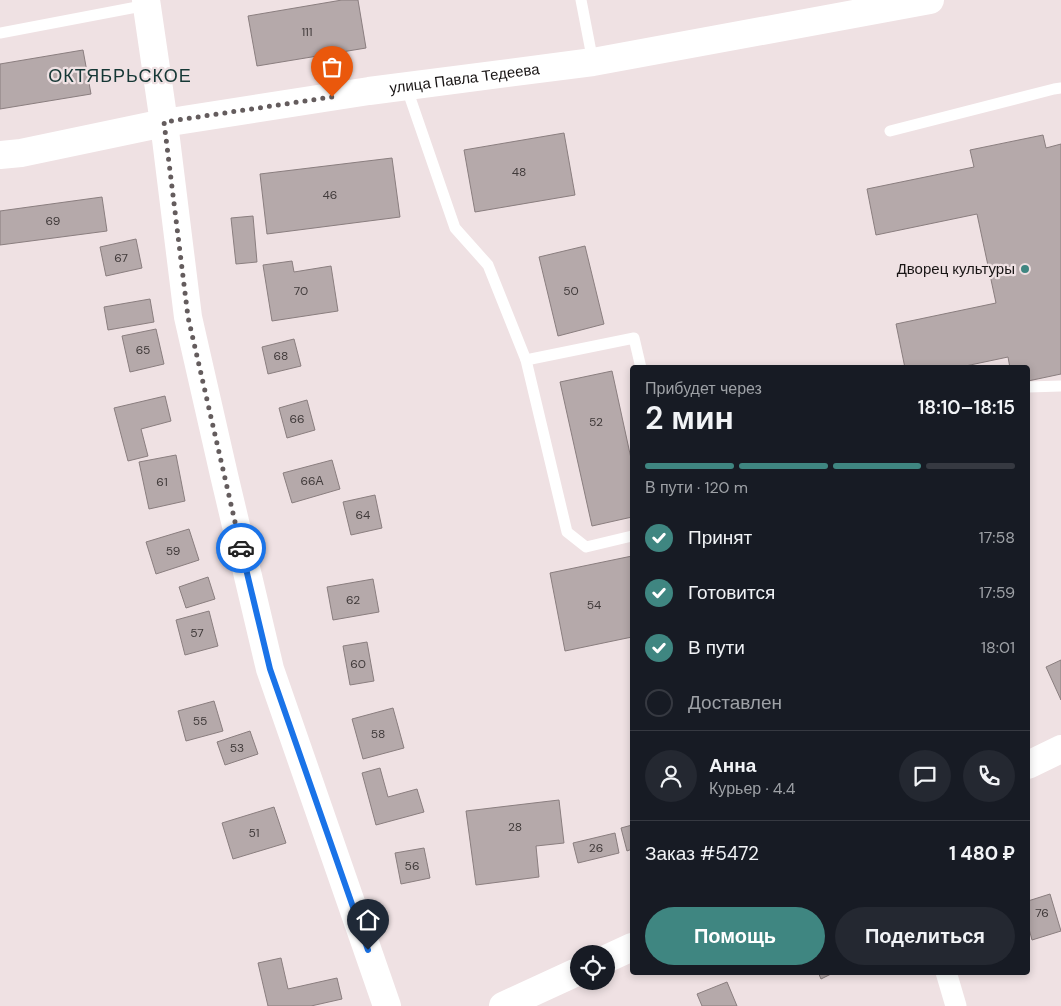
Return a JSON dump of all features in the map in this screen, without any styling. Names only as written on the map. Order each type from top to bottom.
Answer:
[{"type":"main road","name":"улица Павла Тедеева","points":[[0,156],[164,122],[406,86],[593,62],[930,0]]},
{"type":"main road","points":[[146,2],[164,122],[188,317],[270,669],[387,1006]]},
{"type":"main road","points":[[1030,764],[1061,749]]},
{"type":"main road","points":[[615,955],[630,948]]},
{"type":"main road","points":[[503,1006],[570,975]]},
{"type":"street","points":[[947,975],[956,1006]]},
{"type":"lane","points":[[581,0],[593,62]]},
{"type":"lane","points":[[0,33],[146,2]]},
{"type":"lane","points":[[406,86],[455,228],[488,265],[526,360],[567,532],[586,548],[630,537]]},
{"type":"lane","points":[[890,131],[1054,88],[1061,88]]},
{"type":"lane","points":[[526,360],[634,338],[640,365]]},
{"type":"lane","points":[[1030,387],[1061,386]]},
{"type":"building","points":[[342,0],[358,0],[366,48],[257,66],[248,16]]},
{"type":"building","points":[[83,50],[91,94],[0,109],[0,64]]},
{"type":"building","points":[[564,133],[575,195],[475,212],[464,150]]},
{"type":"building","name":"Дворец культуры","points":[[1043,135],[1046,148],[1061,144],[1061,374],[1030,381],[1030,365],[1009,365],[1008,357],[970,365],[904,365],[896,324],[996,303],[977,214],[876,235],[867,189],[974,167],[970,150]]},
{"type":"building","points":[[392,158],[400,217],[267,234],[260,174]]},
{"type":"building","points":[[102,197],[107,231],[0,245],[0,211]]},
{"type":"building","points":[[253,216],[257,262],[236,264],[231,218]]},
{"type":"building","points":[[136,239],[142,268],[106,276],[100,247]]},
{"type":"building","points":[[585,246],[604,324],[558,336],[539,257]]},
{"type":"building","points":[[292,261],[294,272],[331,266],[338,311],[272,321],[263,265]]},
{"type":"building","points":[[150,299],[154,322],[108,330],[104,307]]},
{"type":"building","points":[[156,329],[164,364],[130,372],[122,336]]},
{"type":"building","points":[[294,339],[301,366],[268,374],[262,347]]},
{"type":"building","points":[[612,371],[630,454],[630,517],[592,526],[560,382]]},
{"type":"building","points":[[165,396],[171,421],[141,429],[148,456],[128,461],[114,408]]},
{"type":"building","points":[[307,400],[315,430],[287,438],[279,408]]},
{"type":"building","points":[[176,455],[185,501],[149,509],[139,462]]},
{"type":"building","points":[[332,460],[340,489],[292,503],[283,473]]},
{"type":"building","points":[[375,495],[382,528],[351,535],[343,502]]},
{"type":"building","points":[[189,529],[199,560],[156,574],[146,542]]},
{"type":"building","points":[[630,556],[630,637],[565,651],[550,573]]},
{"type":"building","points":[[208,577],[215,599],[186,608],[179,587]]},
{"type":"building","points":[[373,579],[379,612],[333,620],[327,587]]},
{"type":"building","points":[[209,611],[218,646],[185,655],[176,620]]},
{"type":"building","points":[[367,642],[374,681],[350,685],[343,646]]},
{"type":"building","points":[[1061,660],[1061,700],[1046,667]]},
{"type":"building","points":[[214,701],[223,731],[186,741],[178,711]]},
{"type":"building","points":[[393,708],[404,748],[363,759],[352,719]]},
{"type":"building","points":[[250,731],[258,754],[225,765],[217,742]]},
{"type":"building","points":[[380,768],[388,797],[417,789],[424,812],[376,825],[362,773]]},
{"type":"building","points":[[559,800],[564,843],[536,846],[539,877],[476,885],[466,811]]},
{"type":"building","points":[[274,807],[286,843],[233,859],[222,823]]},
{"type":"building","points":[[630,826],[630,850],[627,851],[621,828]]},
{"type":"building","points":[[615,833],[619,853],[578,863],[573,843]]},
{"type":"building","points":[[424,848],[430,878],[401,884],[395,853]]},
{"type":"building","points":[[1050,894],[1061,931],[1032,940],[1030,932],[1030,900]]},
{"type":"building","points":[[281,958],[288,989],[337,978],[342,999],[311,1006],[268,1006],[258,963]]},
{"type":"building","points":[[819,975],[829,975],[821,979]]},
{"type":"building","points":[[727,982],[737,1006],[702,1006],[697,994]]},
{"type":"way so far","points":[[241,548],[188,317],[164,122],[332,97]]},
{"type":"place","name":"Дворец культуры","points":[[1025,269]]},
{"type":"district","name":"ОКТЯБРЬСКОЕ","points":[[120,76]]},
{"type":"route","points":[[241,548],[270,669],[368,950]]}]
